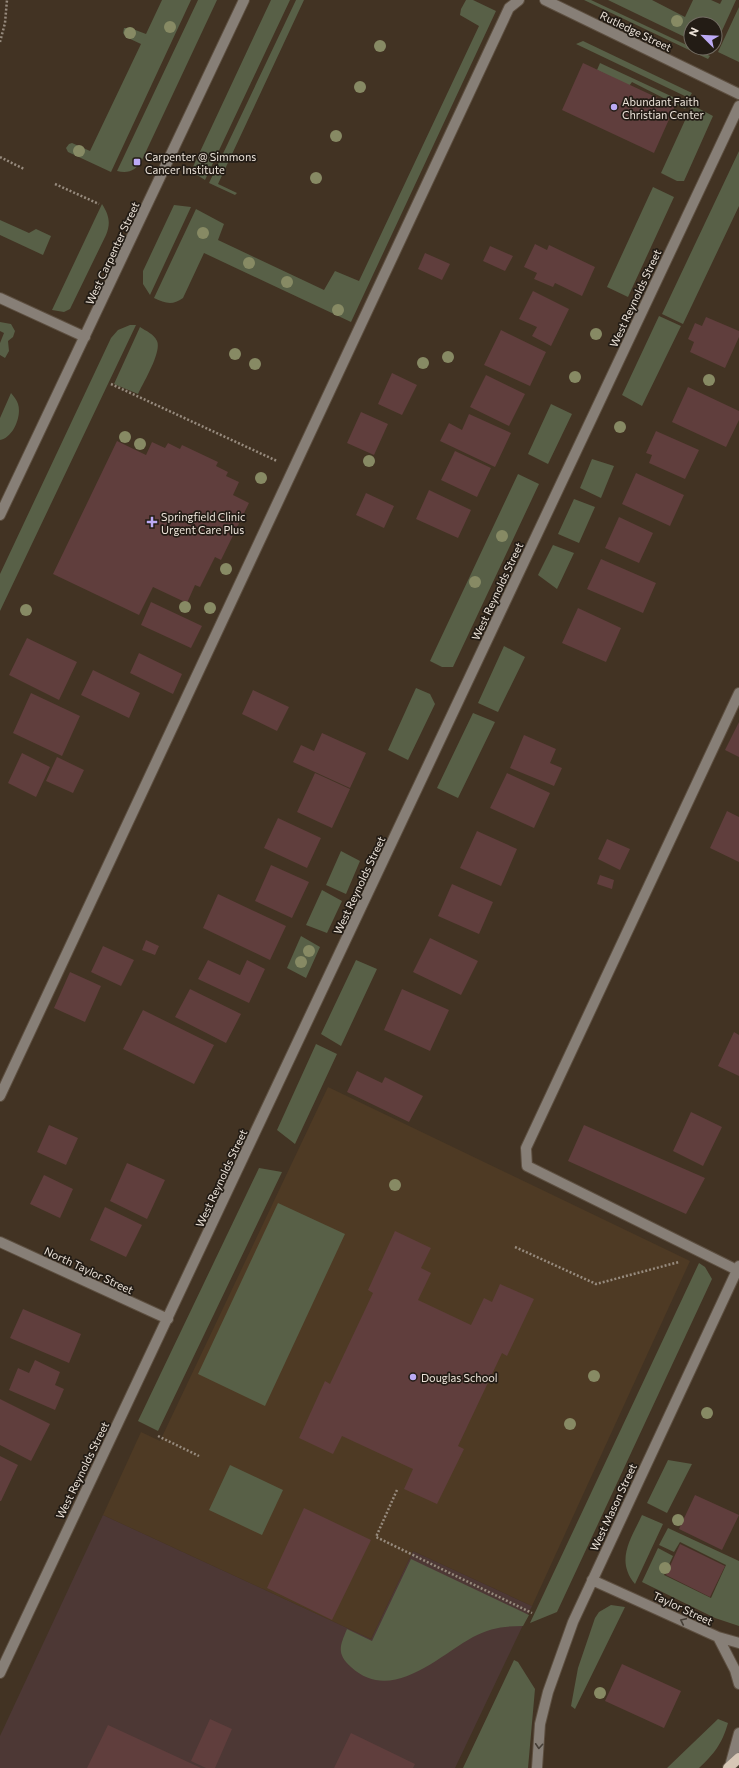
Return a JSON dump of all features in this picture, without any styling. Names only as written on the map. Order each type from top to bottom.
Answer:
[{"type":"main road","points":[[729,1767],[739,1758]]},
{"type":"street","name":"West Carpenter Street","points":[[0,515],[244,0]]},
{"type":"street","points":[[0,1096],[509,8],[519,0]]},
{"type":"street","name":"Rutledge Street","points":[[545,0],[739,94]]},
{"type":"street","name":"West Reynolds Street","points":[[0,1673],[739,106]]},
{"type":"street","points":[[0,298],[85,337]]},
{"type":"street","points":[[738,1268],[527,1166],[526,1148],[739,693]]},
{"type":"street","name":"North Taylor Street","points":[[0,1242],[168,1319]]},
{"type":"street","name":"West Mason Street","points":[[537,1768],[540,1724],[548,1692],[571,1628],[738,1268]]},
{"type":"street","name":"Taylor Street","points":[[592,1580],[718,1637],[735,1670],[739,1684]]},
{"type":"street","points":[[718,1637],[739,1643]]},
{"type":"street","points":[[729,1767],[739,1733]]},
{"type":"path","points":[[0,42],[5,23],[7,0]]},
{"type":"path","points":[[0,157],[24,169]]},
{"type":"path","points":[[55,184],[99,204]]},
{"type":"path","points":[[111,384],[294,469]]},
{"type":"path","points":[[515,1247],[596,1284],[663,1267]]},
{"type":"path","points":[[158,1436],[199,1456]]},
{"type":"path","points":[[397,1490],[376,1537],[532,1613]]},
{"type":"shaded area","points":[[328,1087],[690,1261],[532,1606],[413,1551],[371,1639],[103,1515],[141,1432],[160,1441]]},
{"type":"shaded area","points":[[103,1515],[371,1639],[413,1551],[532,1606],[455,1768],[0,1768],[0,1736]]},
{"type":"green space","points":[[162,0],[191,0],[111,172],[68,152],[66,148],[72,143],[90,151],[141,44],[126,37],[123,33],[124,28],[130,28],[146,34]]},
{"type":"green space","points":[[198,0],[217,0],[142,160],[135,169],[125,172],[117,171]]},
{"type":"green space","points":[[271,0],[290,0],[205,180],[191,171]]},
{"type":"green space","points":[[296,0],[304,0],[218,184],[237,193],[235,195],[209,183]]},
{"type":"green space","points":[[466,0],[473,0],[496,11],[351,322],[204,253],[183,298],[179,301],[168,303],[154,298],[196,209],[224,224],[218,240],[324,290],[335,271],[359,281],[479,26],[460,15],[461,9]]},
{"type":"green space","points":[[584,0],[591,0],[683,43],[683,47]]},
{"type":"green space","points":[[608,0],[652,0],[683,16],[683,36]]},
{"type":"green space","points":[[693,0],[711,0],[720,4],[722,0],[736,0],[723,28],[723,16],[685,16]]},
{"type":"green space","points":[[739,7],[739,62],[723,54],[723,41]]},
{"type":"green space","points":[[583,41],[692,93],[689,98],[576,44]]},
{"type":"green space","points":[[702,56],[710,56],[708,59]]},
{"type":"green space","points":[[600,63],[688,104],[685,109],[632,82],[629,86],[597,70]]},
{"type":"green space","points":[[692,105],[713,116],[684,181],[677,181],[661,173]]},
{"type":"green space","points":[[739,151],[739,206],[683,324],[662,314]]},
{"type":"green space","points":[[653,187],[674,197],[628,297],[607,287]]},
{"type":"green space","points":[[102,204],[108,219],[106,235],[70,309],[64,312],[52,310]]},
{"type":"green space","points":[[174,205],[191,207],[150,295],[143,284],[143,271]]},
{"type":"green space","points":[[0,220],[29,233],[36,229],[51,236],[43,255],[0,235]]},
{"type":"green space","points":[[659,316],[681,326],[642,406],[622,395]]},
{"type":"green space","points":[[0,322],[11,324],[15,331],[13,337],[8,341],[9,351],[5,358],[0,355],[0,343],[4,333],[0,331]]},
{"type":"green space","points":[[130,325],[136,325],[0,611],[0,574],[111,338],[118,330]]},
{"type":"green space","points":[[140,327],[154,336],[158,346],[155,360],[138,394],[114,384]]},
{"type":"green space","points":[[11,393],[18,404],[19,414],[12,431],[5,438],[0,440],[0,418]]},
{"type":"green space","points":[[551,404],[572,414],[548,464],[528,454]]},
{"type":"green space","points":[[592,459],[614,466],[601,498],[580,488]]},
{"type":"green space","points":[[518,474],[539,484],[453,667],[442,667],[430,661]]},
{"type":"green space","points":[[574,499],[595,507],[579,543],[558,534]]},
{"type":"green space","points":[[553,545],[574,553],[557,589],[538,575]]},
{"type":"green space","points":[[504,646],[525,657],[498,712],[478,703]]},
{"type":"green space","points":[[416,688],[430,694],[435,704],[408,760],[388,750]]},
{"type":"green space","points":[[473,713],[495,722],[458,798],[437,788]]},
{"type":"green space","points":[[341,851],[360,861],[346,894],[326,885]]},
{"type":"green space","points":[[322,890],[342,901],[327,933],[306,925]]},
{"type":"green space","points":[[301,936],[320,947],[306,978],[287,968]]},
{"type":"green space","points":[[356,960],[377,969],[341,1046],[321,1034]]},
{"type":"green space","points":[[316,1044],[337,1054],[295,1144],[277,1130]]},
{"type":"green space","points":[[259,1168],[282,1172],[158,1431],[138,1421]]},
{"type":"green space","points":[[278,1203],[345,1234],[265,1406],[198,1374]]},
{"type":"green space","points":[[699,1263],[705,1267],[712,1279],[557,1612],[530,1623]]},
{"type":"green space","points":[[668,1460],[692,1464],[667,1513],[647,1503]]},
{"type":"green space","points":[[230,1465],[283,1490],[262,1535],[209,1510]]},
{"type":"green space","points":[[642,1515],[663,1524],[635,1584],[629,1575],[626,1566],[626,1558],[630,1541]]},
{"type":"green space","points":[[668,1528],[739,1561],[739,1626],[715,1618],[642,1582],[658,1548],[673,1556],[664,1575],[711,1598],[726,1565],[680,1542],[674,1552],[659,1545]]},
{"type":"green space","points":[[411,1559],[529,1615],[523,1626],[510,1626],[485,1631],[414,1673],[398,1679],[382,1681],[366,1677],[351,1667],[343,1658],[341,1653],[341,1645],[347,1629],[372,1641]]},
{"type":"green space","points":[[611,1605],[625,1607],[575,1709],[571,1706],[578,1668],[595,1618],[599,1612]]},
{"type":"green space","points":[[514,1660],[518,1662],[535,1689],[528,1768],[463,1768]]},
{"type":"green space","points":[[718,1719],[728,1723],[726,1730],[713,1753],[699,1768],[667,1768]]},
{"type":"building","points":[[583,63],[675,106],[654,153],[562,110]]},
{"type":"building","points":[[535,244],[547,250],[549,245],[595,267],[582,296],[555,283],[553,287],[534,279],[537,273],[524,267]]},
{"type":"building","points":[[490,246],[513,256],[505,271],[483,261]]},
{"type":"building","points":[[425,253],[450,264],[442,280],[418,269]]},
{"type":"building","points":[[533,291],[569,309],[551,346],[532,336],[537,327],[519,319]]},
{"type":"building","points":[[706,317],[739,331],[739,337],[725,368],[690,352],[694,342],[688,339],[695,323],[702,326]]},
{"type":"building","points":[[501,330],[546,352],[530,386],[484,365]]},
{"type":"building","points":[[392,373],[417,385],[402,415],[378,404]]},
{"type":"building","points":[[486,375],[525,394],[509,426],[470,407]]},
{"type":"building","points":[[688,387],[739,411],[739,420],[726,447],[672,422]]},
{"type":"building","points":[[361,412],[388,424],[374,455],[347,443]]},
{"type":"building","points":[[469,414],[511,433],[495,467],[440,441],[449,423],[462,430]]},
{"type":"building","points":[[656,431],[699,450],[685,479],[649,463],[652,455],[646,453]]},
{"type":"building","points":[[117,441],[146,455],[152,442],[165,448],[168,443],[180,449],[182,445],[218,462],[216,466],[228,472],[226,476],[239,482],[233,495],[249,503],[221,560],[215,557],[200,587],[195,585],[187,603],[153,587],[139,615],[53,574]]},
{"type":"building","points":[[455,451],[491,468],[477,497],[441,480]]},
{"type":"building","points":[[636,473],[684,495],[670,526],[622,504]]},
{"type":"building","points":[[429,490],[471,510],[458,538],[416,519]]},
{"type":"building","points":[[366,493],[394,506],[384,528],[356,515]]},
{"type":"building","points":[[619,517],[653,533],[639,563],[605,548]]},
{"type":"building","points":[[601,559],[656,583],[643,613],[587,589]]},
{"type":"building","points":[[151,602],[202,626],[191,648],[141,625]]},
{"type":"building","points":[[578,608],[621,628],[606,662],[562,643]]},
{"type":"building","points":[[27,638],[77,662],[59,700],[9,675]]},
{"type":"building","points":[[139,653],[182,674],[173,694],[130,673]]},
{"type":"building","points":[[93,670],[140,693],[129,718],[81,695]]},
{"type":"building","points":[[253,690],[289,707],[277,731],[242,714]]},
{"type":"building","points":[[31,693],[80,716],[62,756],[13,733]]},
{"type":"building","points":[[739,722],[739,757],[725,750]]},
{"type":"building","points":[[322,733],[366,753],[350,788],[293,762],[301,745],[314,751]]},
{"type":"building","points":[[524,735],[556,749],[550,763],[562,768],[554,786],[510,768]]},
{"type":"building","points":[[22,753],[50,767],[36,797],[8,783]]},
{"type":"building","points":[[57,757],[84,770],[73,793],[46,781]]},
{"type":"building","points":[[315,773],[350,789],[332,828],[297,812]]},
{"type":"building","points":[[507,773],[550,793],[534,828],[490,808]]},
{"type":"building","points":[[727,811],[739,817],[739,862],[710,848]]},
{"type":"building","points":[[278,818],[321,838],[307,868],[264,848]]},
{"type":"building","points":[[477,831],[517,849],[501,886],[460,868]]},
{"type":"building","points":[[607,839],[630,849],[620,870],[598,859]]},
{"type":"building","points":[[271,865],[309,882],[292,918],[255,901]]},
{"type":"building","points":[[600,875],[614,880],[612,889],[597,884]]},
{"type":"building","points":[[452,884],[493,902],[479,934],[438,916]]},
{"type":"building","points":[[218,894],[286,926],[270,960],[203,928]]},
{"type":"building","points":[[430,938],[478,961],[461,995],[413,972]]},
{"type":"building","points":[[146,940],[159,946],[155,955],[142,950]]},
{"type":"building","points":[[103,946],[134,960],[121,986],[91,972]]},
{"type":"building","points":[[208,960],[240,975],[247,960],[265,969],[249,1003],[198,979]]},
{"type":"building","points":[[70,972],[101,986],[85,1022],[54,1008]]},
{"type":"building","points":[[190,989],[241,1014],[226,1043],[175,1017]]},
{"type":"building","points":[[402,989],[449,1010],[430,1051],[384,1030]]},
{"type":"building","points":[[143,1010],[214,1045],[194,1084],[123,1049]]},
{"type":"building","points":[[734,1032],[739,1035],[739,1076],[718,1066]]},
{"type":"building","points":[[357,1071],[382,1083],[385,1077],[423,1096],[409,1122],[347,1092]]},
{"type":"building","points":[[691,1112],[722,1127],[703,1166],[673,1151]]},
{"type":"building","points":[[49,1125],[78,1138],[66,1165],[37,1152]]},
{"type":"building","points":[[584,1125],[705,1178],[686,1214],[568,1161]]},
{"type":"building","points":[[127,1163],[165,1180],[147,1219],[110,1201]]},
{"type":"building","points":[[44,1175],[73,1189],[60,1218],[30,1204]]},
{"type":"building","points":[[105,1207],[142,1225],[126,1257],[90,1240]]},
{"type":"building","points":[[395,1231],[431,1248],[421,1268],[431,1273],[418,1300],[471,1325],[484,1298],[492,1302],[500,1284],[534,1299],[507,1356],[502,1353],[458,1446],[464,1449],[437,1504],[404,1489],[413,1469],[342,1436],[333,1454],[299,1438],[325,1381],[330,1384],[373,1293],[368,1290]]},
{"type":"building","points":[[23,1309],[81,1334],[69,1363],[10,1338]]},
{"type":"building","points":[[35,1360],[60,1372],[55,1385],[64,1389],[55,1410],[9,1390],[18,1368],[29,1373]]},
{"type":"building","points":[[0,1399],[50,1424],[31,1461],[0,1445]]},
{"type":"building","points":[[0,1456],[18,1465],[1,1501],[0,1501]]},
{"type":"building","points":[[695,1495],[739,1515],[722,1550],[679,1529]]},
{"type":"building","points":[[304,1508],[371,1540],[332,1620],[267,1588]]},
{"type":"building","points":[[680,1544],[725,1566],[710,1597],[666,1575]]},
{"type":"building","points":[[622,1664],[681,1691],[664,1728],[605,1701]]},
{"type":"building","points":[[210,1719],[232,1729],[215,1768],[206,1768],[191,1761]]},
{"type":"building","points":[[108,1725],[201,1768],[87,1768]]},
{"type":"building","points":[[351,1733],[415,1764],[413,1768],[334,1768]]},
{"type":"place","name":"Abundant Faith Christian Center","points":[[614,107]]},
{"type":"place","name":"Carpenter @ Simmons Cancer Institute","points":[[137,162]]},
{"type":"place","name":"Springfield Clinic Urgent Care Plus","points":[[152,522]]},
{"type":"place","name":"Douglas School","points":[[413,1377]]}]
